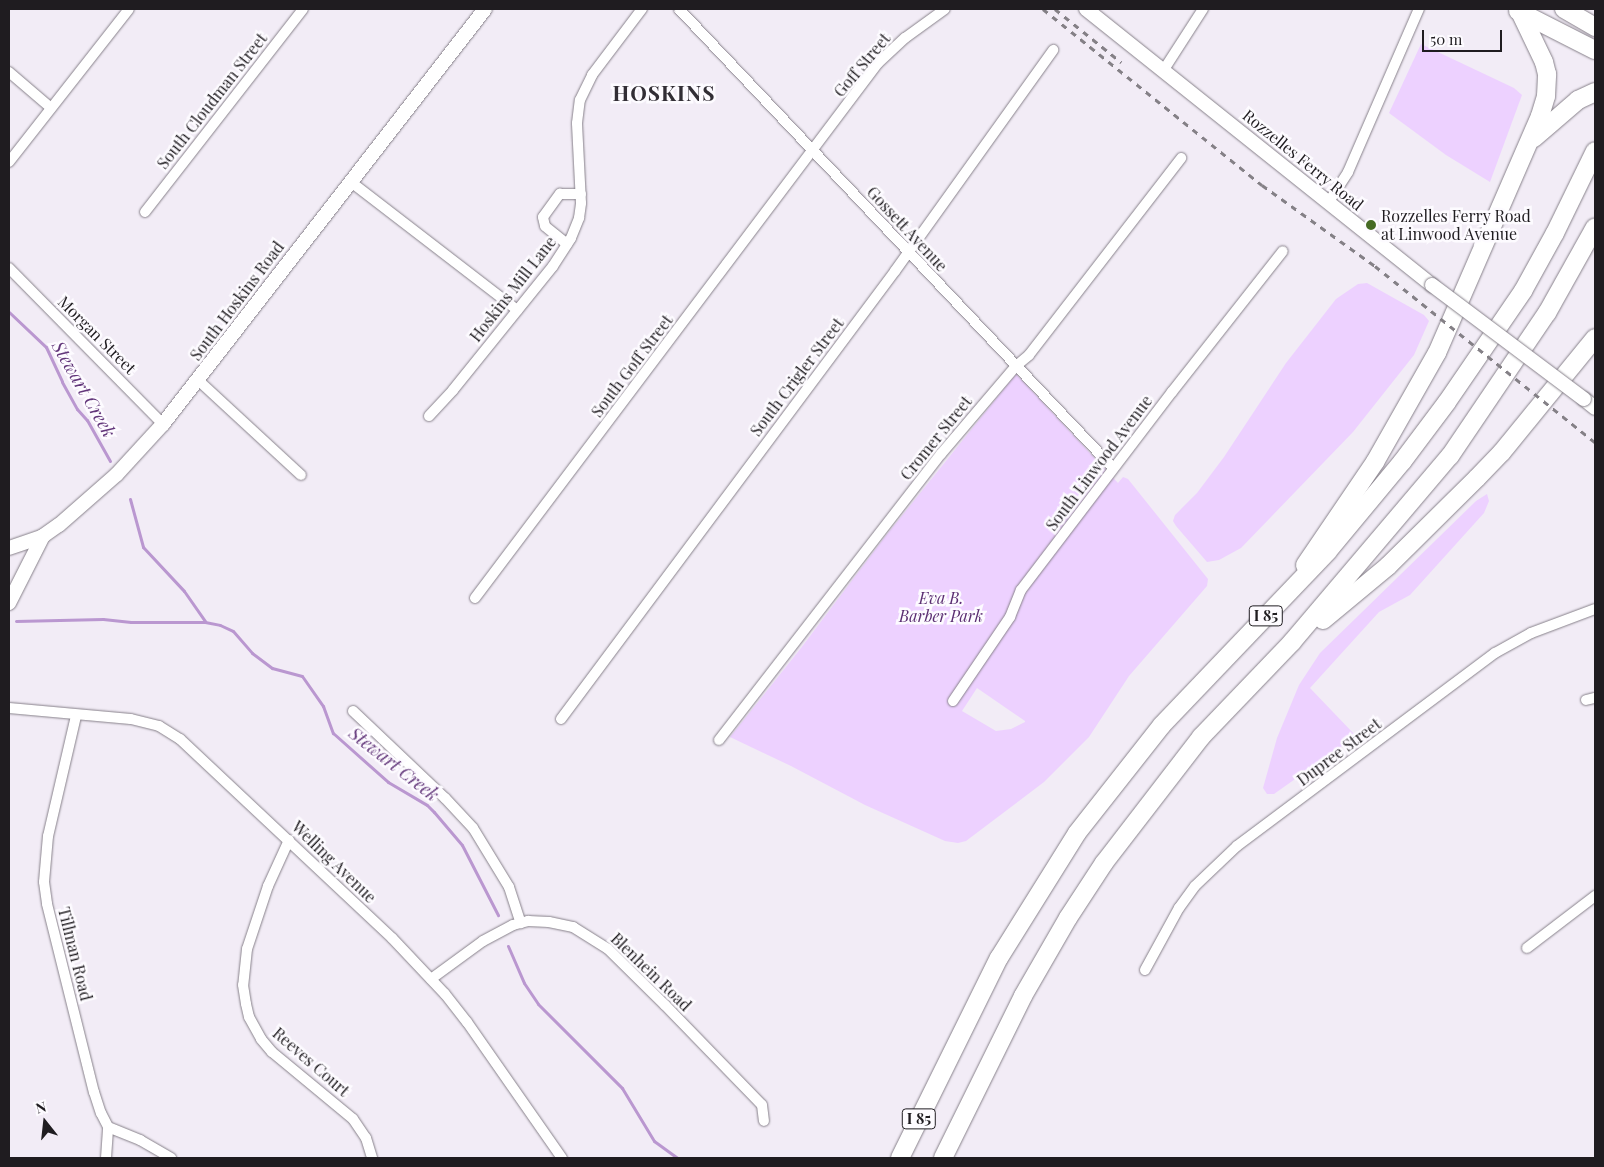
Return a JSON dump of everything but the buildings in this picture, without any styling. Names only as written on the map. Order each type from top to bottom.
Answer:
[{"type":"highway","points":[[1564,9],[1595,27]]},
{"type":"highway","points":[[1517,10],[1595,50]]},
{"type":"highway","points":[[1286,597],[1324,533],[1375,462],[1437,353],[1527,147],[1546,96],[1547,74],[1542,52],[1517,10]]},
{"type":"highway","points":[[1527,147],[1556,117],[1578,100],[1595,92]]},
{"type":"highway","name":"I 85","points":[[900,1158],[999,958],[1076,833],[1162,725],[1256,625],[1286,597],[1354,520],[1447,402],[1523,291],[1595,151]]},
{"type":"highway","name":"I 85","points":[[943,1158],[1023,996],[1068,918],[1104,863],[1201,736],[1292,642],[1450,456],[1547,312],[1595,227]]},
{"type":"highway","points":[[1292,642],[1388,566],[1477,478],[1502,452],[1595,338]]},
{"type":"street","points":[[9,162],[129,9]]},
{"type":"street","name":"South Cloudman Street","points":[[145,212],[303,9]]},
{"type":"street","name":"South Hoskins Road","points":[[9,603],[43,536],[59,525],[117,474],[163,424],[485,9]]},
{"type":"street","name":"Hoskins Mill Lane","points":[[429,416],[453,390],[554,266],[567,244],[579,218],[581,194],[577,123],[580,100],[592,75],[642,9]]},
{"type":"street","name":"Gossett Avenue","points":[[679,9],[1113,468]]},
{"type":"street","name":"Goff Street","points":[[813,151],[891,49],[945,9]]},
{"type":"street","name":"Rozzelles Ferry Road","points":[[1086,9],[1432,285],[1595,408]]},
{"type":"street","points":[[1163,71],[1203,9]]},
{"type":"street","points":[[1328,203],[1348,172],[1419,9]]},
{"type":"street","name":"South Crigler Street","points":[[561,719],[1053,50]]},
{"type":"street","points":[[9,72],[51,108]]},
{"type":"street","name":"South Goff Street","points":[[475,598],[813,151]]},
{"type":"street","name":"Cromer Street","points":[[719,740],[936,462],[1016,366],[1029,355],[1180,158]]},
{"type":"street","points":[[350,182],[517,310]]},
{"type":"street","points":[[567,244],[545,226],[543,217],[560,194],[581,194]]},
{"type":"street","name":"South Linwood Avenue","points":[[953,701],[1010,617],[1021,590],[1113,468],[1283,251]]},
{"type":"street","name":"Morgan Street","points":[[9,268],[163,424]]},
{"type":"street","points":[[198,380],[301,475]]},
{"type":"street","points":[[9,548],[43,536]]},
{"type":"street","name":"Dupree Street","points":[[1145,970],[1179,908],[1196,886],[1237,846],[1495,653],[1531,633],[1595,610]]},
{"type":"street","name":"Welling Avenue","points":[[9,708],[76,716],[132,719],[166,730],[180,739],[392,938],[431,979],[468,1022],[562,1158]]},
{"type":"street","points":[[352,712],[446,798],[473,828],[509,887],[521,923]]},
{"type":"street","name":"Tillman Road","points":[[76,716],[48,836],[44,882],[47,904],[94,1092],[108,1127]]},
{"type":"street","name":"Reeves Court","points":[[289,840],[268,886],[247,949],[243,985],[249,1017],[261,1039],[272,1052],[353,1119],[366,1138],[372,1158]]},
{"type":"street","points":[[1527,948],[1595,896]]},
{"type":"street","name":"Blenhein Road","points":[[431,979],[499,931],[521,923],[549,922],[565,925],[583,932],[608,949],[762,1105],[764,1121]]},
{"type":"street","points":[[106,1158],[108,1127],[140,1140],[171,1158]]},
{"type":"green space","points":[[1421,44],[1514,88],[1522,95],[1490,182],[1446,155],[1389,113]]},
{"type":"green space","points":[[1367,283],[1424,315],[1429,321],[1414,355],[1353,432],[1241,548],[1219,560],[1207,562],[1176,526],[1173,521],[1175,515],[1197,493],[1224,457],[1286,363],[1336,299],[1358,284]]},
{"type":"green space","name":"Eva B. Barber Park","points":[[1016,374],[1118,483],[1123,477],[1128,479],[1208,579],[1207,586],[1129,676],[1089,737],[1044,782],[966,841],[958,843],[945,841],[865,805],[791,766],[730,737],[801,648],[884,538]],"holes":[[[977,688],[1025,721],[1011,729],[996,731],[962,711]]]},
{"type":"green space","points":[[1487,494],[1489,501],[1484,513],[1410,595],[1379,612],[1310,688],[1356,736],[1274,794],[1267,794],[1263,788],[1277,738],[1299,685],[1320,653],[1476,501]]},
{"type":"waterway","name":"Stewart Creek","points":[[9,312],[46,347],[77,409],[87,420],[110,461]]},
{"type":"waterway","name":"Stewart Creek","points":[[130,499],[143,547],[184,591],[205,621]]},
{"type":"waterway","name":"Stewart Creek","points":[[16,621],[103,619],[131,622],[205,622],[220,625],[233,631],[252,653],[272,668],[302,676],[323,706],[333,733],[388,782],[427,805],[434,812],[462,845],[498,915]]},
{"type":"waterway","name":"Stewart Creek","points":[[508,946],[524,983],[538,1004],[622,1088],[654,1141],[677,1158]]},
{"type":"railway","points":[[1043,9],[1262,185],[1375,266],[1595,442]]},
{"type":"railway","points":[[1055,9],[1121,62]]},
{"type":"place","name":"Rozzelles Ferry Road at Linwood Avenue","points":[[1371,225]]},
{"type":"district","name":"HOSKINS","points":[[664,92]]}]
